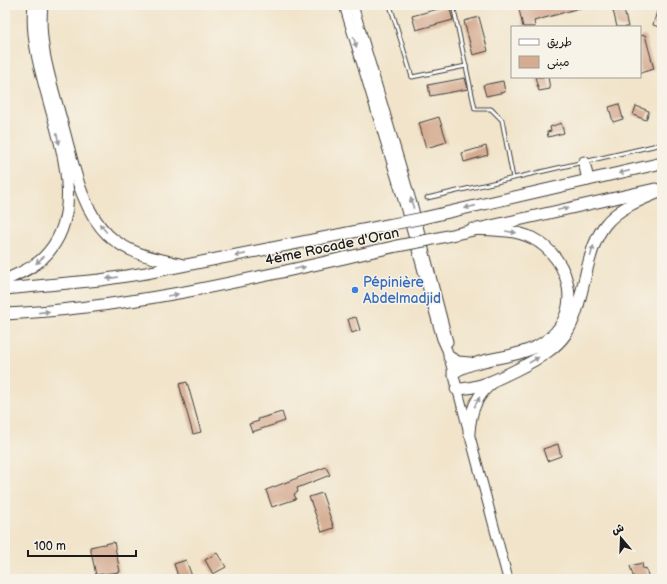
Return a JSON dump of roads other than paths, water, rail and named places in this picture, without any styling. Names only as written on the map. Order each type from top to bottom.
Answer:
[{"type":"highway","points":[[5,280],[29,268],[48,252],[61,230],[68,202],[66,168],[35,46],[34,5]]},
{"type":"highway","points":[[42,5],[42,36],[47,66],[77,175],[94,217],[109,236],[126,248],[143,256],[187,266]]},
{"type":"highway","points":[[584,162],[588,180]]},
{"type":"highway","name":"4ème Rocade d'Oran","points":[[5,289],[100,280],[187,266],[424,218],[662,163]]},
{"type":"highway","name":"4ème Rocade d'Oran","points":[[5,314],[88,307],[178,294],[662,188]]},
{"type":"highway","points":[[469,433],[472,411],[476,401],[490,384],[549,351],[566,335],[574,319],[588,264],[600,232],[606,223],[619,212],[662,192]]},
{"type":"highway","points":[[453,373],[473,363],[527,351],[548,339],[565,317],[569,288],[565,273],[558,261],[547,248],[531,238],[514,232],[472,229]]},
{"type":"highway","points":[[448,353],[458,362],[473,363]]},
{"type":"highway","points":[[456,389],[470,388],[499,378]]},
{"type":"main road","points":[[344,5],[404,203],[442,339],[448,353],[456,389],[508,579]]},
{"type":"main road","points":[[353,5],[413,207],[447,334],[448,353]]},
{"type":"lane","points":[[390,5],[412,77],[466,66]]},
{"type":"lane","points":[[453,5],[475,109],[491,109],[502,120],[513,178]]},
{"type":"lane","points":[[427,198],[662,144]]},
{"type":"place","name":"Pépinière Abdelmadjid","points":[[355,290]]}]
